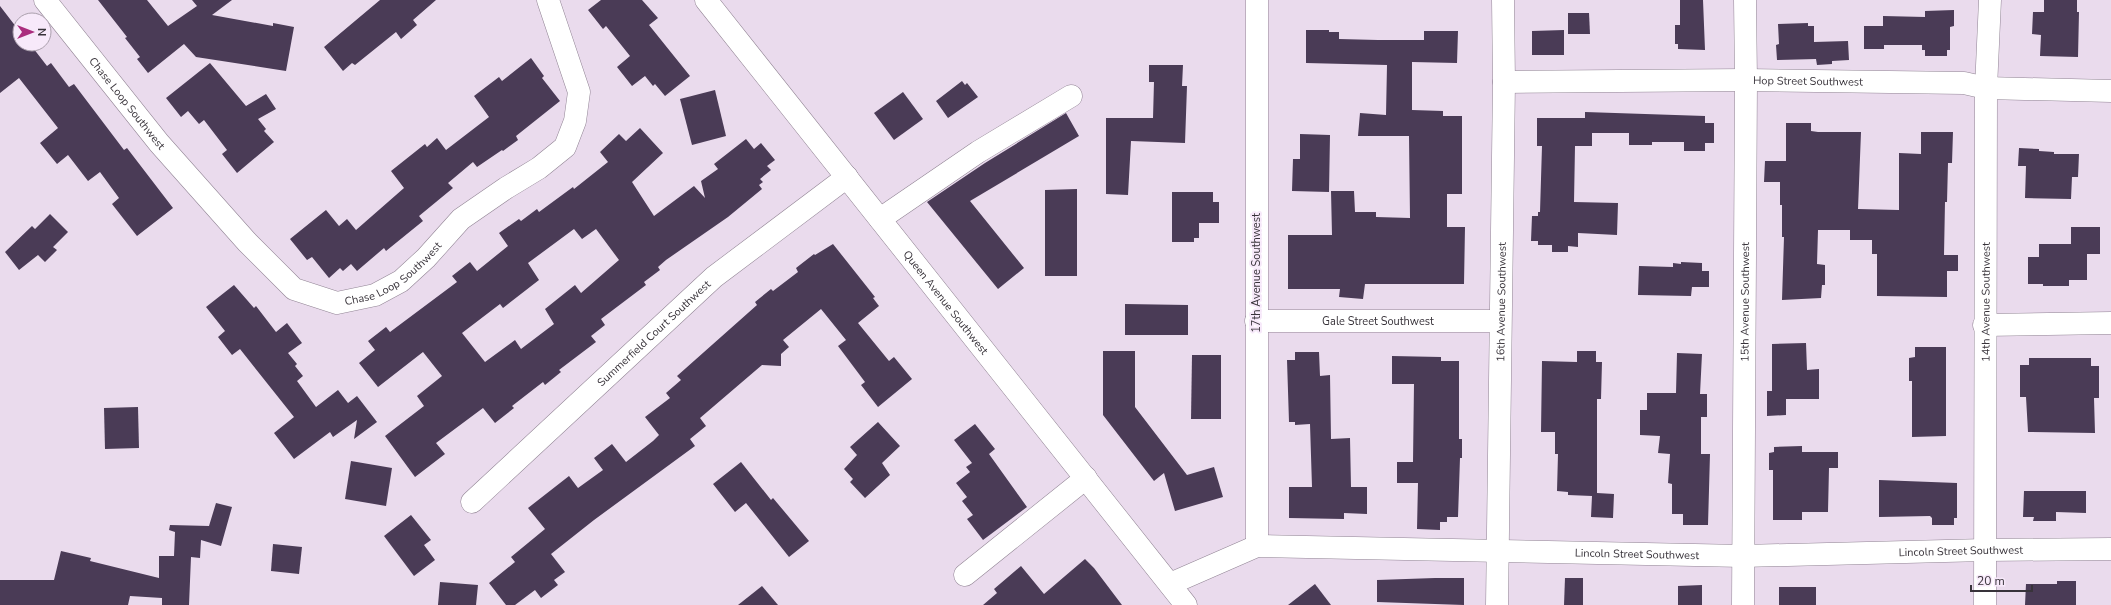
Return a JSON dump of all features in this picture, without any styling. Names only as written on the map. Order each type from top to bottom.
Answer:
[{"type":"street","name":"Chase Loop Southwest","points":[[45,0],[160,143],[247,242],[294,290],[337,303],[375,295],[400,282],[426,258],[461,219],[506,188],[539,168],[565,147],[575,121],[579,92],[548,0]]},
{"type":"street","name":"Queen Avenue Southwest","points":[[706,0],[1186,605]]},
{"type":"street","name":"17th Avenue Southwest","points":[[1256,0],[1257,546]]},
{"type":"street","name":"16th Avenue Southwest","points":[[1497,605],[1504,82],[1503,0]]},
{"type":"street","name":"15th Avenue Southwest","points":[[1743,605],[1746,80],[1745,0]]},
{"type":"street","name":"14th Avenue Southwest","points":[[1985,605],[1984,325],[1986,88],[1990,0]]},
{"type":"street","name":"Hop Street Southwest","points":[[1504,82],[1746,80],[1964,83],[1986,88],[2111,91]]},
{"type":"street","points":[[880,219],[978,152],[1071,96]]},
{"type":"street","name":"Summerfield Court Southwest","points":[[472,502],[714,277],[847,178]]},
{"type":"street","name":"Gale Street Southwest","points":[[1256,321],[1500,322]]},
{"type":"street","points":[[1984,325],[2111,324]]},
{"type":"street","points":[[965,575],[1086,478]]},
{"type":"street","name":"Lincoln Street Southwest","points":[[1170,584],[1257,546],[1743,556],[1985,550],[2111,549]]},
{"type":"building","points":[[98,0],[147,0],[168,26],[197,6],[192,0],[232,0],[212,15],[273,26],[273,23],[294,27],[286,71],[196,57],[184,44],[148,73],[137,59],[140,57],[125,38],[127,37]]},
{"type":"building","points":[[380,0],[436,0],[413,20],[417,25],[401,39],[396,32],[355,65],[352,63],[343,71],[324,47]]},
{"type":"building","points":[[601,0],[642,0],[658,18],[649,25],[690,76],[665,96],[655,84],[653,86],[645,76],[632,86],[617,67],[630,56],[606,26],[603,29],[588,10]]},
{"type":"building","points":[[1680,0],[1703,0],[1705,50],[1678,49],[1678,44],[1675,44],[1675,25],[1680,25]]},
{"type":"building","points":[[2044,0],[2077,0],[2077,12],[2079,12],[2078,57],[2040,56],[2041,35],[2032,34],[2033,12],[2044,12]]},
{"type":"building","points":[[0,6],[12,22],[12,52],[36,52],[47,66],[51,63],[69,87],[74,84],[124,150],[127,148],[173,208],[137,236],[112,204],[119,198],[100,172],[88,181],[68,155],[57,164],[40,143],[58,128],[19,78],[0,93]]},
{"type":"building","points":[[1954,10],[1954,26],[1950,27],[1950,50],[1947,50],[1947,56],[1925,56],[1925,50],[1922,50],[1922,45],[1884,45],[1884,49],[1864,49],[1864,26],[1883,26],[1883,16],[1925,17],[1925,11]]},
{"type":"building","points":[[1568,13],[1589,13],[1590,34],[1568,34]]},
{"type":"building","points":[[1808,23],[1808,26],[1814,26],[1814,42],[1848,41],[1849,60],[1832,61],[1832,64],[1817,65],[1816,59],[1777,60],[1776,45],[1779,44],[1778,24]]},
{"type":"building","points":[[1306,30],[1329,30],[1329,32],[1339,32],[1339,39],[1378,40],[1424,40],[1424,31],[1458,31],[1457,63],[1412,62],[1412,110],[1443,111],[1443,116],[1462,116],[1462,194],[1447,194],[1447,227],[1465,227],[1464,284],[1365,284],[1363,299],[1339,297],[1340,289],[1288,289],[1288,235],[1332,235],[1331,191],[1354,191],[1355,212],[1376,212],[1376,217],[1410,218],[1409,136],[1358,136],[1360,113],[1386,115],[1387,65],[1306,63]]},
{"type":"building","points":[[1564,30],[1564,55],[1532,55],[1532,31]]},
{"type":"building","points":[[531,58],[544,76],[542,78],[560,101],[516,136],[518,140],[477,167],[473,162],[448,183],[453,188],[419,216],[423,221],[386,251],[384,248],[357,271],[351,264],[343,271],[340,268],[329,278],[312,257],[307,260],[290,239],[326,210],[339,226],[347,219],[356,230],[404,188],[391,171],[425,144],[427,147],[437,138],[446,150],[489,117],[474,96],[499,77],[502,81]]},
{"type":"building","points":[[210,63],[246,106],[266,94],[276,109],[258,119],[266,129],[264,131],[274,142],[237,173],[222,154],[227,150],[204,120],[199,124],[188,111],[181,117],[166,98]]},
{"type":"building","points":[[1149,65],[1183,65],[1182,86],[1187,86],[1185,143],[1131,141],[1128,195],[1106,194],[1106,118],[1153,118],[1154,82],[1149,82]]},
{"type":"building","points":[[962,81],[965,85],[967,83],[978,97],[948,118],[936,101]]},
{"type":"building","points":[[715,90],[726,136],[692,145],[680,99]]},
{"type":"building","points":[[903,92],[923,119],[894,140],[874,113]]},
{"type":"building","points":[[1585,112],[1705,116],[1705,123],[1714,123],[1714,143],[1705,143],[1705,151],[1684,151],[1684,142],[1652,142],[1652,145],[1629,145],[1629,133],[1592,133],[1592,146],[1575,146],[1574,202],[1618,203],[1617,235],[1578,233],[1578,247],[1568,246],[1568,252],[1552,252],[1552,245],[1538,245],[1538,241],[1531,241],[1532,216],[1538,216],[1538,212],[1540,212],[1542,146],[1537,146],[1537,118],[1585,118]]},
{"type":"building","points":[[1066,113],[1079,136],[970,201],[1024,268],[998,289],[927,202],[985,163]]},
{"type":"building","points":[[1786,123],[1811,123],[1811,131],[1818,132],[1861,132],[1858,209],[1899,210],[1899,153],[1921,154],[1921,132],[1953,132],[1952,163],[1948,163],[1947,202],[1945,202],[1944,255],[1958,255],[1958,271],[1947,271],[1947,297],[1877,296],[1877,254],[1872,254],[1872,240],[1850,240],[1850,230],[1818,230],[1817,264],[1825,265],[1825,285],[1822,285],[1821,298],[1782,300],[1784,237],[1782,237],[1780,182],[1764,182],[1765,161],[1786,161]]},
{"type":"building","points":[[640,128],[663,153],[632,182],[654,216],[694,186],[705,198],[701,181],[718,169],[714,164],[746,139],[754,149],[761,143],[775,160],[767,166],[771,170],[760,179],[763,182],[759,185],[762,189],[728,217],[666,260],[658,267],[660,270],[644,282],[646,285],[601,319],[605,325],[591,336],[596,342],[559,370],[561,372],[545,385],[543,382],[512,406],[514,408],[495,423],[483,408],[436,443],[445,454],[415,477],[385,436],[424,406],[417,396],[442,376],[423,352],[378,387],[359,363],[375,350],[368,341],[386,327],[390,332],[457,282],[452,276],[470,262],[477,271],[508,246],[499,233],[519,219],[521,221],[537,209],[539,212],[573,187],[574,189],[608,162],[600,152],[619,134],[626,141]],"holes":[[[574,229],[582,239],[596,229],[619,260],[581,293],[575,285],[545,309],[554,324],[521,349],[515,340],[485,362],[462,333],[500,304],[503,308],[539,280],[528,263]]]},
{"type":"building","points":[[1300,134],[1330,135],[1329,192],[1292,191],[1293,159],[1300,159]]},
{"type":"building","points":[[2019,148],[2039,149],[2039,151],[2054,152],[2054,154],[2079,154],[2078,177],[2072,177],[2071,199],[2025,198],[2026,166],[2018,166]]},
{"type":"building","points":[[1077,189],[1077,276],[1045,276],[1045,190]]},
{"type":"building","points":[[1172,192],[1213,192],[1213,202],[1219,202],[1219,223],[1199,223],[1199,238],[1194,238],[1194,242],[1172,242]]},
{"type":"building","points":[[50,214],[68,232],[53,247],[57,250],[45,262],[38,255],[19,270],[5,252],[32,226],[35,229]]},
{"type":"building","points":[[2071,227],[2100,227],[2100,254],[2087,254],[2087,280],[2069,280],[2069,286],[2043,286],[2043,284],[2028,284],[2028,257],[2039,257],[2039,244],[2071,244]]},
{"type":"building","points":[[833,244],[875,297],[873,298],[879,306],[858,323],[889,361],[894,357],[912,379],[878,407],[861,385],[865,382],[838,346],[846,340],[821,309],[783,340],[789,347],[781,354],[781,366],[762,365],[700,418],[706,426],[690,439],[695,446],[594,520],[551,554],[565,572],[554,580],[558,585],[541,598],[535,590],[515,605],[506,605],[489,583],[515,562],[511,557],[545,529],[528,508],[569,476],[578,488],[603,470],[594,458],[612,444],[626,462],[653,441],[659,435],[645,417],[670,398],[666,393],[681,380],[677,376],[757,305],[755,302],[771,289],[773,291],[798,272],[796,268],[814,254],[815,255]]},
{"type":"building","points":[[1681,262],[1702,263],[1702,271],[1709,271],[1709,287],[1692,287],[1691,296],[1638,295],[1639,266],[1673,267],[1673,263],[1681,264]]},
{"type":"building","points":[[234,285],[254,308],[256,306],[276,332],[287,323],[302,343],[288,353],[297,364],[295,366],[303,376],[297,381],[316,407],[338,390],[348,403],[357,396],[377,422],[354,439],[357,420],[333,437],[330,432],[294,459],[274,433],[294,417],[240,349],[232,355],[218,337],[225,331],[206,307]]},
{"type":"building","points":[[1125,304],[1188,305],[1188,335],[1125,335]]},
{"type":"building","points":[[1806,343],[1807,370],[1819,369],[1819,399],[1786,399],[1786,415],[1767,416],[1767,391],[1772,391],[1772,344]]},
{"type":"building","points":[[1915,347],[1946,347],[1946,436],[1912,437],[1912,381],[1909,381],[1909,358],[1915,357]]},
{"type":"building","points":[[1103,351],[1135,351],[1135,407],[1187,475],[1214,467],[1223,497],[1175,511],[1164,473],[1154,481],[1103,415]]},
{"type":"building","points":[[1577,351],[1596,351],[1596,362],[1602,362],[1601,399],[1597,399],[1597,493],[1614,494],[1613,518],[1591,517],[1592,496],[1568,495],[1568,492],[1557,491],[1558,454],[1555,454],[1555,432],[1541,432],[1542,361],[1577,362]]},
{"type":"building","points":[[1295,352],[1319,352],[1320,376],[1330,375],[1331,439],[1350,438],[1351,487],[1367,487],[1367,514],[1344,513],[1344,519],[1289,518],[1289,487],[1312,487],[1310,424],[1295,425],[1295,422],[1289,422],[1287,360],[1295,360]]},
{"type":"building","points":[[1677,353],[1702,354],[1700,394],[1707,394],[1707,417],[1701,417],[1701,454],[1710,454],[1708,525],[1683,525],[1683,514],[1672,514],[1672,484],[1668,483],[1670,454],[1658,453],[1660,436],[1640,435],[1640,410],[1647,410],[1647,393],[1676,393]]},
{"type":"building","points":[[1192,355],[1221,355],[1221,419],[1191,419]]},
{"type":"building","points":[[1392,356],[1441,357],[1441,361],[1459,361],[1459,439],[1462,439],[1462,458],[1460,458],[1458,517],[1447,517],[1447,522],[1440,522],[1440,530],[1417,529],[1418,483],[1397,483],[1397,462],[1413,462],[1414,384],[1392,384]]},
{"type":"building","points":[[2029,358],[2091,358],[2091,366],[2099,366],[2099,398],[2094,398],[2095,433],[2028,432],[2026,397],[2020,397],[2020,365],[2029,365]]},
{"type":"building","points":[[138,407],[139,448],[105,449],[104,408]]},
{"type":"building","points":[[878,422],[900,446],[882,463],[890,475],[865,498],[850,482],[853,479],[844,469],[857,455],[850,447]]},
{"type":"building","points":[[975,424],[995,449],[989,454],[1027,507],[983,540],[967,519],[973,515],[962,501],[967,497],[956,483],[970,472],[966,467],[972,463],[954,440]]},
{"type":"building","points":[[1802,446],[1802,452],[1838,452],[1838,468],[1829,468],[1828,512],[1802,512],[1802,520],[1773,520],[1773,470],[1769,470],[1769,453],[1774,452],[1774,447]]},
{"type":"building","points":[[351,461],[392,468],[386,506],[345,499]]},
{"type":"building","points":[[741,462],[771,500],[773,498],[809,541],[789,557],[746,503],[735,512],[713,484]]},
{"type":"building","points":[[1879,480],[1957,483],[1957,518],[1954,518],[1954,525],[1932,525],[1932,518],[1930,516],[1879,517]]},
{"type":"building","points":[[2024,491],[2086,491],[2086,513],[2056,512],[2056,521],[2033,521],[2034,517],[2023,517]]},
{"type":"building","points":[[216,503],[232,507],[221,546],[201,540],[200,558],[191,557],[189,605],[162,605],[162,598],[130,596],[128,605],[0,605],[0,580],[54,580],[61,551],[91,558],[90,561],[159,578],[159,556],[174,556],[175,532],[169,530],[170,525],[209,526]]},
{"type":"building","points":[[411,515],[431,540],[424,545],[435,560],[414,576],[384,536]]},
{"type":"building","points":[[273,544],[302,547],[299,574],[271,571]]},
{"type":"building","points":[[1085,559],[1094,568],[1122,605],[983,605],[997,593],[994,589],[1021,566],[1044,594]]},
{"type":"building","points":[[1464,578],[1464,605],[1377,602],[1377,580]]},
{"type":"building","points":[[1565,578],[1583,578],[1583,605],[1564,605]]},
{"type":"building","points":[[2057,581],[2076,581],[2076,605],[2025,605],[2026,584],[2057,584]]},
{"type":"building","points":[[440,582],[478,585],[476,605],[438,605]]},
{"type":"building","points":[[1315,584],[1331,605],[1288,605]]},
{"type":"building","points":[[1702,585],[1702,605],[1678,605],[1678,586]]},
{"type":"building","points":[[762,586],[778,605],[738,605]]},
{"type":"building","points":[[1779,587],[1816,587],[1816,605],[1779,605]]}]
